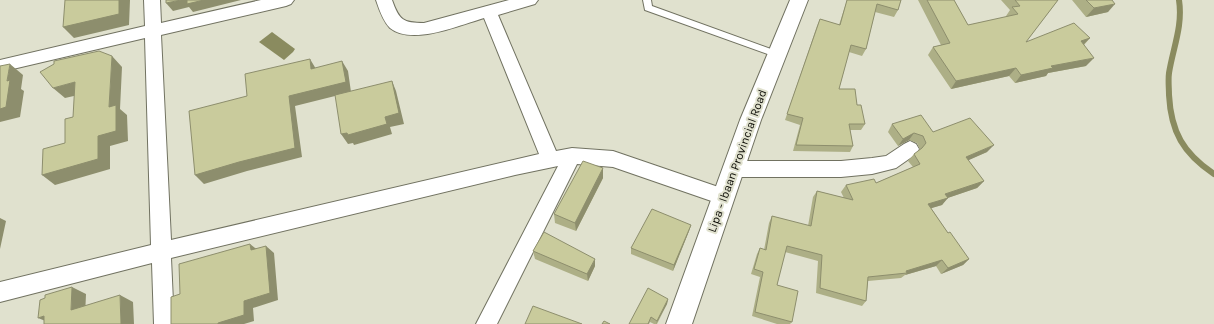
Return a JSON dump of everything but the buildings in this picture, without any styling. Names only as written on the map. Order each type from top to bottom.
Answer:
[{"type":"main road","name":"Lipa - Ibaan Provincial Road","points":[[679,324],[733,169],[776,54],[799,0]]},
{"type":"street","points":[[152,0],[163,251],[164,324]]},
{"type":"street","points":[[0,66],[286,0]]},
{"type":"street","points":[[384,0],[392,21],[404,28],[424,29],[530,0]]},
{"type":"street","points":[[489,12],[550,159]]},
{"type":"street","points":[[733,169],[841,169],[890,164],[910,149]]},
{"type":"street","points":[[486,324],[572,156]]},
{"type":"street","points":[[0,292],[163,251],[550,159],[572,156],[598,156],[613,159],[723,197]]},
{"type":"lane","points":[[647,0],[648,8],[776,54]]},
{"type":"shaded area","points":[[272,32],[295,49],[284,60],[259,42]]},
{"type":"waterway","points":[[1179,0],[1179,28],[1169,76],[1170,108],[1176,131],[1187,150],[1194,158],[1214,174]]}]
